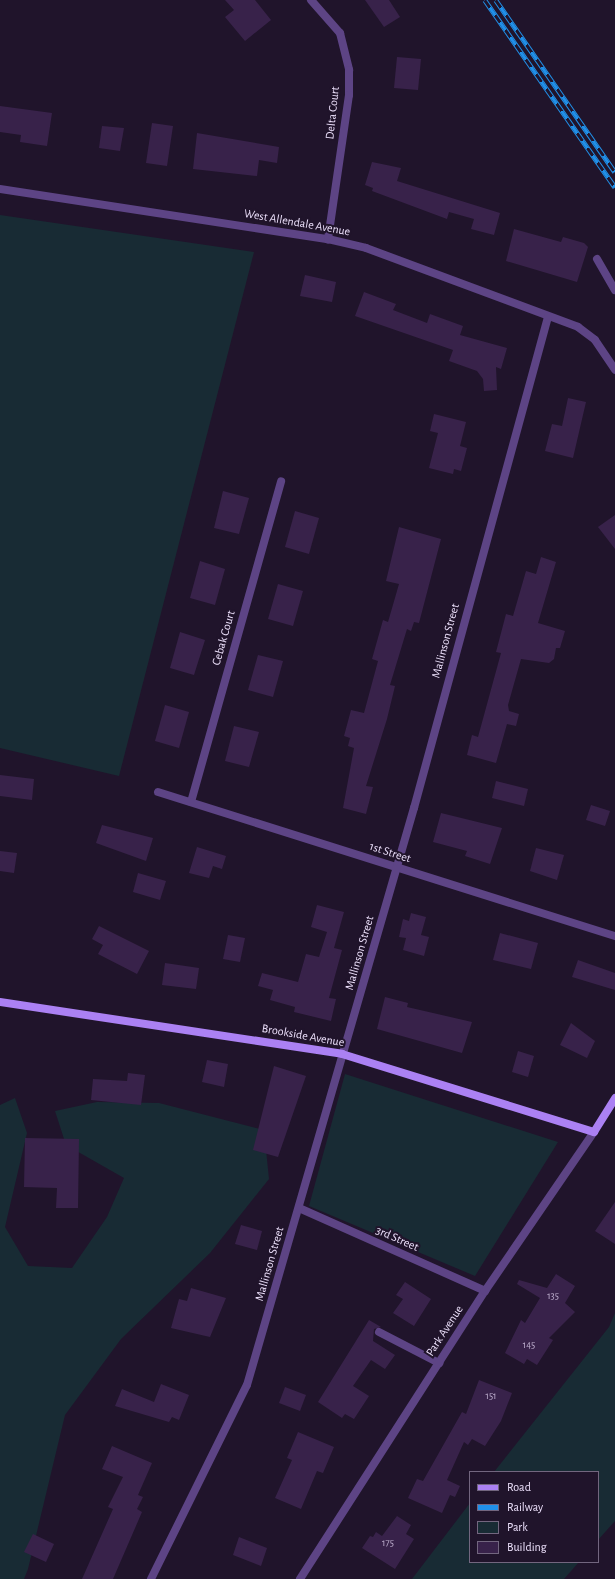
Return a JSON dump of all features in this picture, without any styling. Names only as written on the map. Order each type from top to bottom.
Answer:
[{"type":"main road","name":"Brookside Avenue","points":[[0,1002],[342,1054],[594,1132]]},
{"type":"main road","name":"Park Avenue","points":[[594,1132],[615,1098]]},
{"type":"street","name":"Delta Court","points":[[311,0],[340,34],[349,70],[349,95],[328,239]]},
{"type":"street","name":"West Allendale Avenue","points":[[0,189],[328,239],[366,248],[548,317],[578,326],[595,340],[614,368]]},
{"type":"street","points":[[597,259],[615,290]]},
{"type":"street","name":"Mallinson Street","points":[[151,1579],[247,1385],[396,868],[548,317]]},
{"type":"street","name":"Cebak Court","points":[[191,802],[281,481]]},
{"type":"street","name":"1st Street","points":[[158,792],[615,936]]},
{"type":"street","name":"Park Avenue","points":[[300,1579],[485,1291],[594,1132]]},
{"type":"street","name":"3rd Street","points":[[299,1208],[485,1291]]},
{"type":"street","points":[[379,1332],[439,1363]]},
{"type":"green space","points":[[0,215],[254,252],[119,776],[0,748]]},
{"type":"green space","points":[[345,1074],[558,1142],[475,1276],[309,1206]]},
{"type":"green space","points":[[15,1098],[27,1133],[5,1227],[28,1266],[72,1268],[107,1217],[124,1178],[66,1145],[55,1111],[97,1102],[159,1103],[264,1130],[269,1179],[210,1253],[121,1339],[65,1415],[28,1569],[24,1579],[0,1579],[0,1105]]},
{"type":"green space","points":[[615,1313],[615,1521],[599,1539],[599,1471],[495,1471],[609,1327]]},
{"type":"green space","points":[[469,1504],[469,1563],[578,1563],[564,1579],[412,1579]]},
{"type":"building","points":[[225,0],[255,0],[271,20],[245,41],[225,17],[234,10]]},
{"type":"building","points":[[365,0],[389,0],[400,17],[384,27]]},
{"type":"building","points":[[397,57],[421,59],[418,90],[394,88]]},
{"type":"building","points":[[0,106],[52,113],[47,146],[20,142],[21,135],[0,132]]},
{"type":"building","points":[[152,123],[173,126],[167,166],[146,163]]},
{"type":"building","points":[[102,126],[124,128],[120,151],[99,148]]},
{"type":"building","points":[[197,133],[279,147],[277,163],[259,160],[257,176],[193,169]]},
{"type":"building","points":[[372,162],[401,168],[397,181],[500,213],[494,235],[471,229],[474,219],[449,212],[447,219],[372,191],[373,188],[365,185]]},
{"type":"building","points":[[514,229],[561,242],[563,237],[584,243],[588,247],[577,282],[506,261]]},
{"type":"building","points":[[305,275],[336,282],[332,302],[300,296]]},
{"type":"building","points":[[364,292],[396,304],[393,310],[427,323],[430,314],[463,326],[460,335],[507,348],[501,369],[496,367],[497,390],[484,391],[483,379],[477,371],[449,361],[453,350],[355,316]]},
{"type":"building","points":[[568,398],[586,402],[573,458],[545,451],[552,424],[562,426]]},
{"type":"building","points":[[434,414],[466,422],[460,446],[467,448],[461,471],[454,469],[453,474],[429,468],[438,433],[430,431]]},
{"type":"building","points":[[223,491],[249,498],[239,534],[214,528]]},
{"type":"building","points":[[295,511],[319,518],[309,554],[285,547]]},
{"type":"building","points":[[615,515],[615,549],[598,527]]},
{"type":"building","points":[[399,527],[441,539],[419,623],[414,622],[411,631],[407,629],[390,685],[395,686],[387,719],[366,786],[373,787],[366,814],[343,808],[354,748],[348,746],[350,738],[344,736],[351,710],[364,713],[378,661],[372,659],[383,620],[388,622],[399,584],[386,581]]},
{"type":"building","points":[[541,557],[556,562],[538,623],[565,631],[560,648],[556,648],[554,659],[549,663],[521,659],[508,705],[509,711],[519,714],[516,726],[507,724],[496,763],[467,755],[472,735],[478,737],[501,653],[496,652],[506,614],[513,616],[526,571],[536,574]]},
{"type":"building","points":[[200,561],[225,569],[215,605],[190,598]]},
{"type":"building","points":[[278,584],[303,591],[293,626],[268,619]]},
{"type":"building","points":[[180,632],[205,640],[194,675],[170,668]]},
{"type":"building","points":[[258,655],[283,661],[273,697],[248,690]]},
{"type":"building","points":[[165,705],[189,712],[179,748],[155,741]]},
{"type":"building","points":[[234,726],[259,732],[249,767],[225,761]]},
{"type":"building","points":[[0,775],[34,779],[32,800],[0,796]]},
{"type":"building","points":[[496,781],[528,789],[524,806],[492,798]]},
{"type":"building","points":[[591,805],[610,811],[605,826],[586,820]]},
{"type":"building","points":[[441,813],[502,828],[490,864],[465,856],[467,851],[433,842]]},
{"type":"building","points":[[102,825],[153,838],[146,861],[96,843]]},
{"type":"building","points":[[197,847],[226,856],[222,869],[213,866],[209,878],[189,873]]},
{"type":"building","points":[[536,848],[564,855],[557,880],[530,871]]},
{"type":"building","points":[[0,851],[17,853],[14,873],[0,871]]},
{"type":"building","points":[[138,873],[166,881],[160,900],[133,892]]},
{"type":"building","points":[[317,905],[344,912],[334,948],[342,950],[329,998],[336,999],[331,1021],[294,1012],[295,1007],[270,1000],[273,990],[258,986],[262,973],[298,982],[306,954],[319,957],[327,932],[311,927]]},
{"type":"building","points":[[411,913],[426,917],[421,935],[429,937],[424,956],[403,950],[406,938],[399,937],[403,919],[409,921]]},
{"type":"building","points":[[99,926],[149,951],[137,974],[98,954],[103,945],[92,939]]},
{"type":"building","points":[[500,933],[538,943],[531,969],[493,960]]},
{"type":"building","points":[[228,935],[245,938],[240,962],[223,959]]},
{"type":"building","points":[[578,960],[615,973],[615,990],[572,977]]},
{"type":"building","points":[[165,963],[199,968],[196,989],[162,985]]},
{"type":"building","points":[[385,997],[408,1003],[407,1007],[472,1022],[462,1053],[377,1029]]},
{"type":"building","points":[[571,1023],[595,1041],[587,1058],[560,1045]]},
{"type":"building","points":[[518,1051],[534,1056],[528,1077],[512,1072]]},
{"type":"building","points":[[207,1060],[228,1064],[224,1087],[202,1082]]},
{"type":"building","points":[[274,1066],[306,1076],[278,1157],[253,1150]]},
{"type":"building","points":[[128,1073],[145,1075],[141,1105],[91,1100],[93,1079],[127,1081]]},
{"type":"building","points":[[25,1138],[79,1139],[78,1208],[56,1208],[57,1188],[24,1187]]},
{"type":"building","points":[[615,1202],[615,1244],[595,1231]]},
{"type":"building","points":[[241,1225],[262,1231],[257,1250],[235,1244]]},
{"type":"building","points":[[556,1274],[575,1286],[565,1303],[575,1312],[549,1338],[553,1340],[537,1365],[527,1359],[524,1364],[505,1353],[521,1320],[525,1323],[540,1298],[517,1284],[519,1280],[547,1288]]},
{"type":"building","points":[[405,1282],[431,1299],[414,1326],[393,1313],[403,1299],[396,1295]]},
{"type":"building","points":[[191,1288],[226,1298],[210,1337],[171,1328],[179,1299],[187,1301]]},
{"type":"building","points":[[369,1320],[381,1327],[374,1329],[373,1341],[395,1355],[385,1369],[371,1360],[353,1386],[369,1396],[354,1419],[345,1414],[342,1418],[318,1402]]},
{"type":"building","points":[[479,1380],[512,1393],[501,1421],[485,1446],[472,1439],[468,1445],[464,1442],[447,1480],[460,1486],[455,1497],[450,1495],[442,1513],[408,1498],[417,1479],[423,1481],[462,1412],[466,1414]]},
{"type":"building","points":[[161,1384],[189,1395],[179,1420],[172,1417],[169,1422],[115,1406],[122,1389],[154,1402]]},
{"type":"building","points":[[285,1387],[306,1395],[300,1411],[279,1403]]},
{"type":"building","points":[[298,1432],[334,1447],[323,1473],[317,1471],[301,1509],[275,1498],[292,1460],[287,1458]]},
{"type":"building","points":[[112,1446],[152,1463],[138,1495],[143,1497],[137,1509],[142,1512],[113,1579],[82,1579],[113,1509],[108,1507],[123,1477],[102,1469]]},
{"type":"building","points":[[397,1516],[411,1525],[406,1534],[414,1539],[395,1569],[362,1548],[370,1536],[373,1537],[376,1532],[382,1536]]},
{"type":"building","points":[[33,1534],[54,1544],[46,1562],[24,1552]]},
{"type":"building","points":[[239,1537],[267,1548],[261,1566],[233,1555]]},
{"type":"railway","points":[[485,0],[615,187]]},
{"type":"railway","points":[[496,0],[615,172]]}]
